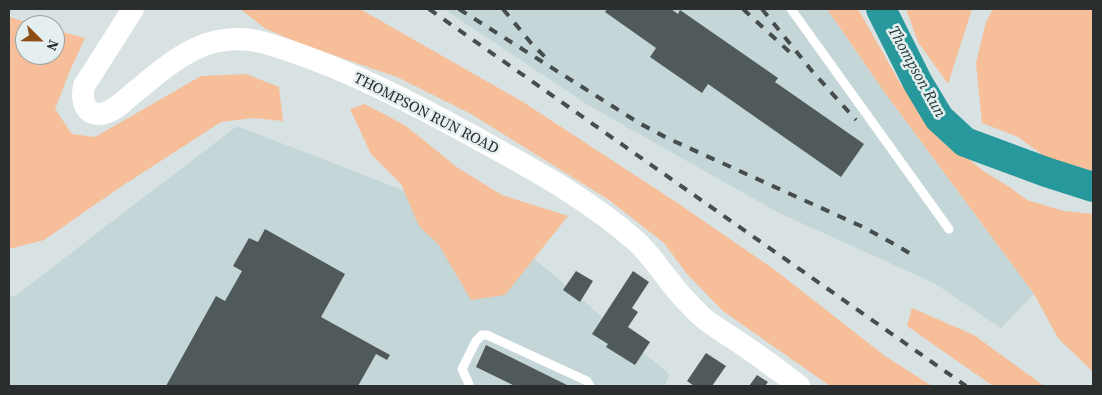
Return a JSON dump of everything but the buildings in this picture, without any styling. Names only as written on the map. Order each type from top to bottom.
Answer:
[{"type":"street","name":"THOMPSON RUN ROAD","points":[[133,9],[84,86],[83,106],[90,111],[98,114],[106,113],[189,50],[220,40],[240,38],[264,43],[325,65],[394,94],[555,182],[639,243],[669,282],[700,315],[800,386]]},
{"type":"lane","points":[[791,9],[948,229]]},
{"type":"lane","points":[[470,385],[462,369],[476,341],[482,335],[488,335],[587,381],[590,386]]},
{"type":"shaded area","points":[[240,9],[360,9],[523,102],[679,204],[775,270],[885,356],[932,386],[830,386],[723,311],[687,274],[664,243],[609,200],[471,114],[397,77],[304,45],[266,29]]},
{"type":"shaded area","points":[[444,9],[827,9],[885,93],[1034,294],[1001,328],[934,283],[779,213],[588,105]]},
{"type":"shaded area","points":[[827,9],[858,9],[900,83],[942,137],[982,170],[1027,200],[1064,211],[1093,214],[1093,372],[1058,338],[1034,294],[885,93]]},
{"type":"shaded area","points":[[906,9],[972,9],[948,84],[918,42]]},
{"type":"shaded area","points":[[993,9],[1093,9],[1093,171],[1047,158],[1018,137],[982,123],[976,63],[986,22]]},
{"type":"shaded area","points":[[9,17],[15,19],[15,65],[65,65],[65,33],[85,38],[55,109],[72,134],[95,137],[201,76],[246,74],[279,87],[283,121],[253,118],[221,122],[119,188],[44,240],[9,249]]},
{"type":"shaded area","points":[[365,104],[406,126],[458,168],[502,195],[568,216],[505,295],[471,300],[439,245],[419,226],[401,184],[371,154],[350,109]]},
{"type":"shaded area","points":[[237,126],[496,226],[669,374],[665,386],[9,386],[9,296],[15,296]]},
{"type":"shaded area","points":[[912,308],[974,335],[1044,386],[993,386],[907,326]]},
{"type":"waterway","name":"Thompson Run","points":[[881,9],[918,83],[939,118],[965,142],[1093,187]]},
{"type":"waterway","name":"Thompson Run","points":[[881,11],[887,9]]},
{"type":"railway","points":[[429,9],[966,386]]},
{"type":"railway","points":[[459,9],[639,123],[667,138],[863,227],[914,256]]},
{"type":"railway","points":[[503,9],[531,43],[549,61]]},
{"type":"railway","points":[[743,9],[795,57]]},
{"type":"railway","points":[[762,9],[812,71],[856,120]]}]
